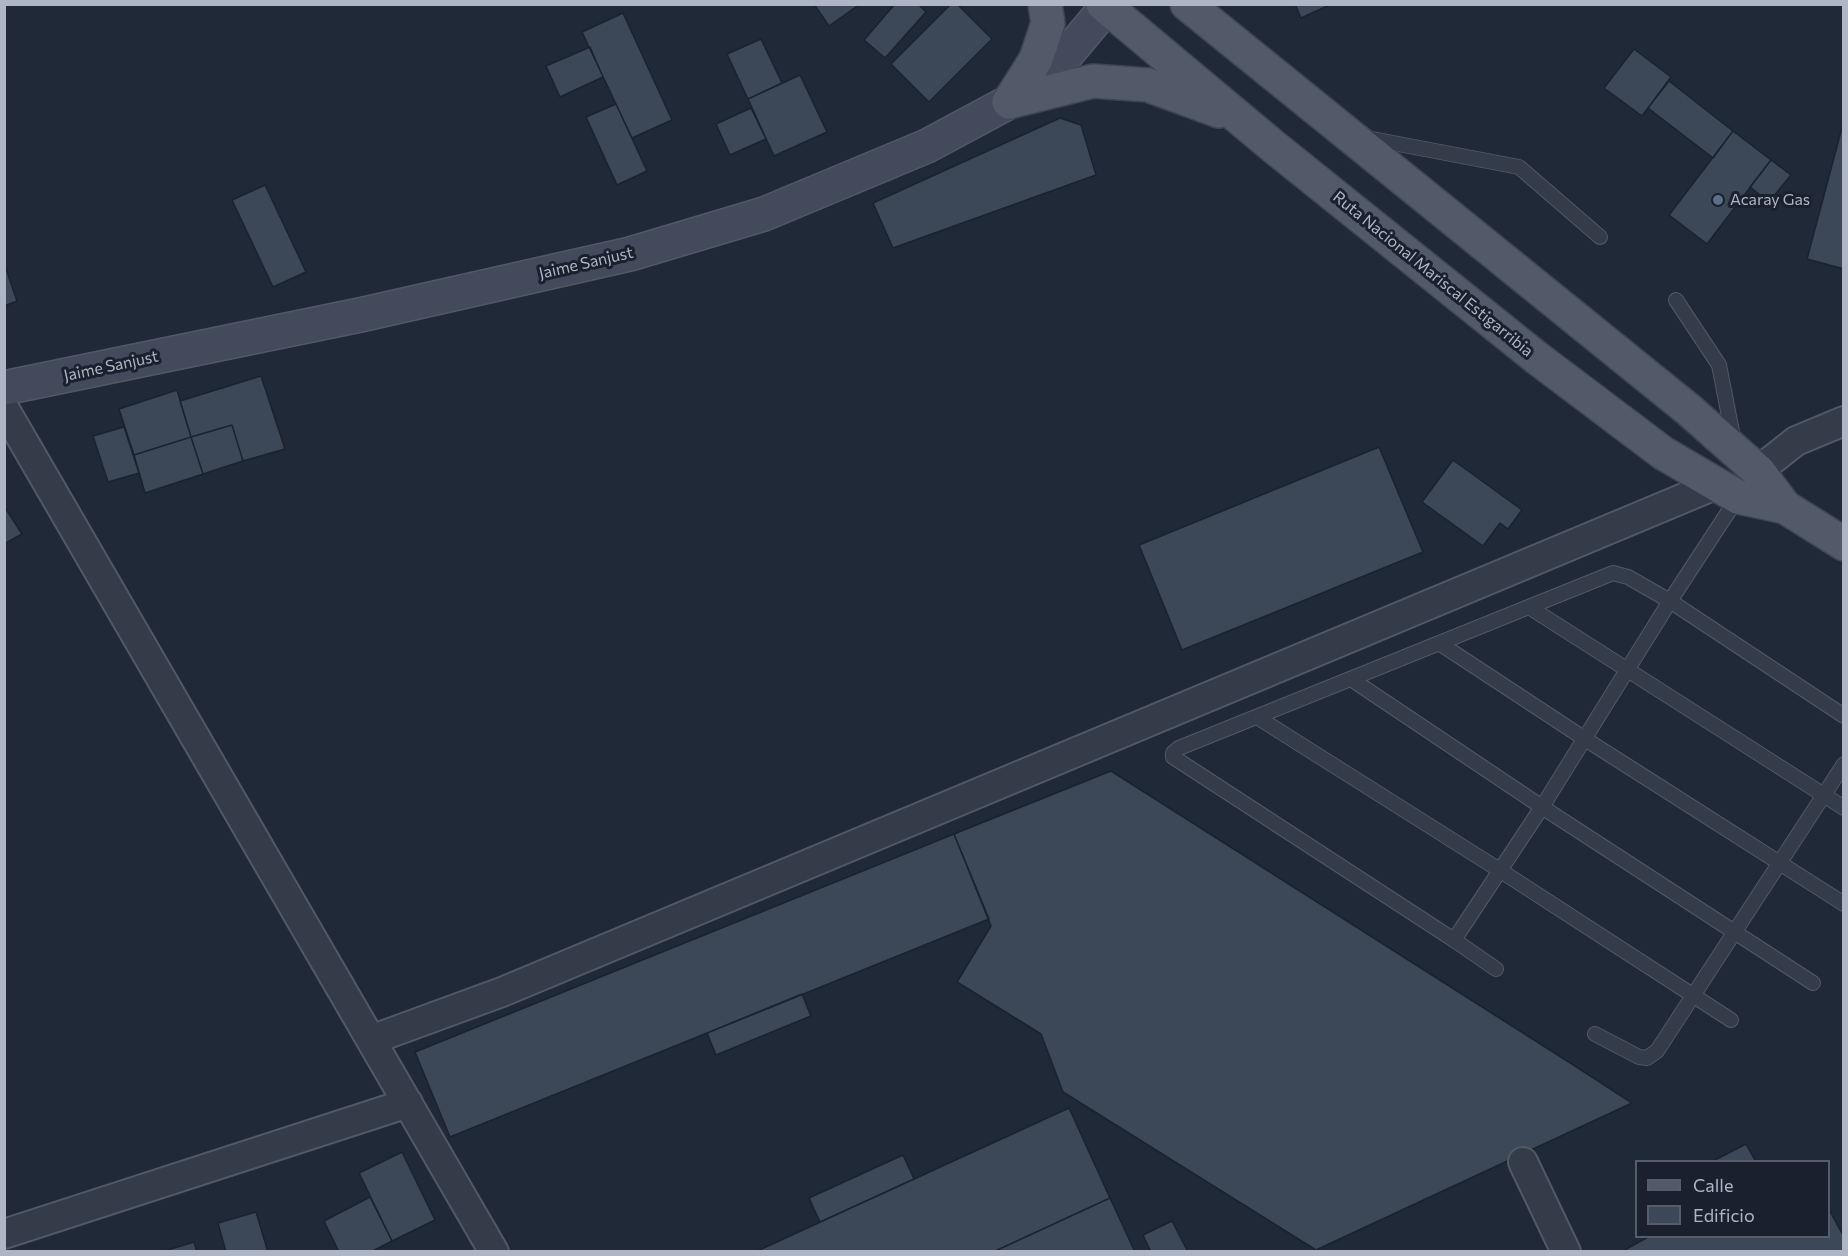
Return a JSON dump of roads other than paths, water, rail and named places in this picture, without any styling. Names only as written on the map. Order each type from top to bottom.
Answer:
[{"type":"main road","points":[[1009,102],[1036,59],[1048,23],[1045,4]]},
{"type":"main road","name":"Ruta Nacional Mariscal Estigarribia","points":[[1187,4],[1576,318],[1747,460],[1785,507]]},
{"type":"main road","name":"Jaime Sanjust","points":[[4,387],[360,315],[630,254],[764,214],[927,146],[1009,102],[1062,60],[1106,5]]},
{"type":"main road","name":"Ruta Nacional Mariscal Estigarribia","points":[[1106,5],[1274,147],[1537,358],[1663,453],[1726,491],[1785,507],[1844,544]]},
{"type":"main road","points":[[1009,102],[1093,81],[1148,85],[1231,115],[1274,147]]},
{"type":"street","points":[[4,408],[494,1251]]},
{"type":"street","points":[[1747,460],[1844,421]]},
{"type":"street","points":[[371,1040],[502,992],[1726,491]]},
{"type":"street","points":[[4,1234],[408,1103]]},
{"type":"street","points":[[1523,1162],[1566,1251]]},
{"type":"lane","points":[[1347,135],[1519,167],[1600,237]]},
{"type":"lane","points":[[1676,300],[1719,365],[1747,460]]},
{"type":"lane","points":[[1454,940],[1542,807],[1670,601],[1726,491]]},
{"type":"lane","points":[[1496,969],[1173,757],[1173,753],[1179,748],[1613,573],[1628,577],[1670,601],[1844,716]]},
{"type":"lane","points":[[1529,607],[1844,808]]},
{"type":"lane","points":[[1439,643],[1844,904]]},
{"type":"lane","points":[[1351,679],[1542,807],[1813,983]]},
{"type":"lane","points":[[1257,717],[1731,1020]]},
{"type":"lane","points":[[1595,1034],[1639,1057],[1647,1058],[1657,1051],[1844,764]]},
{"type":"place","name":"Acaray Gas","points":[[1718,200]]}]
